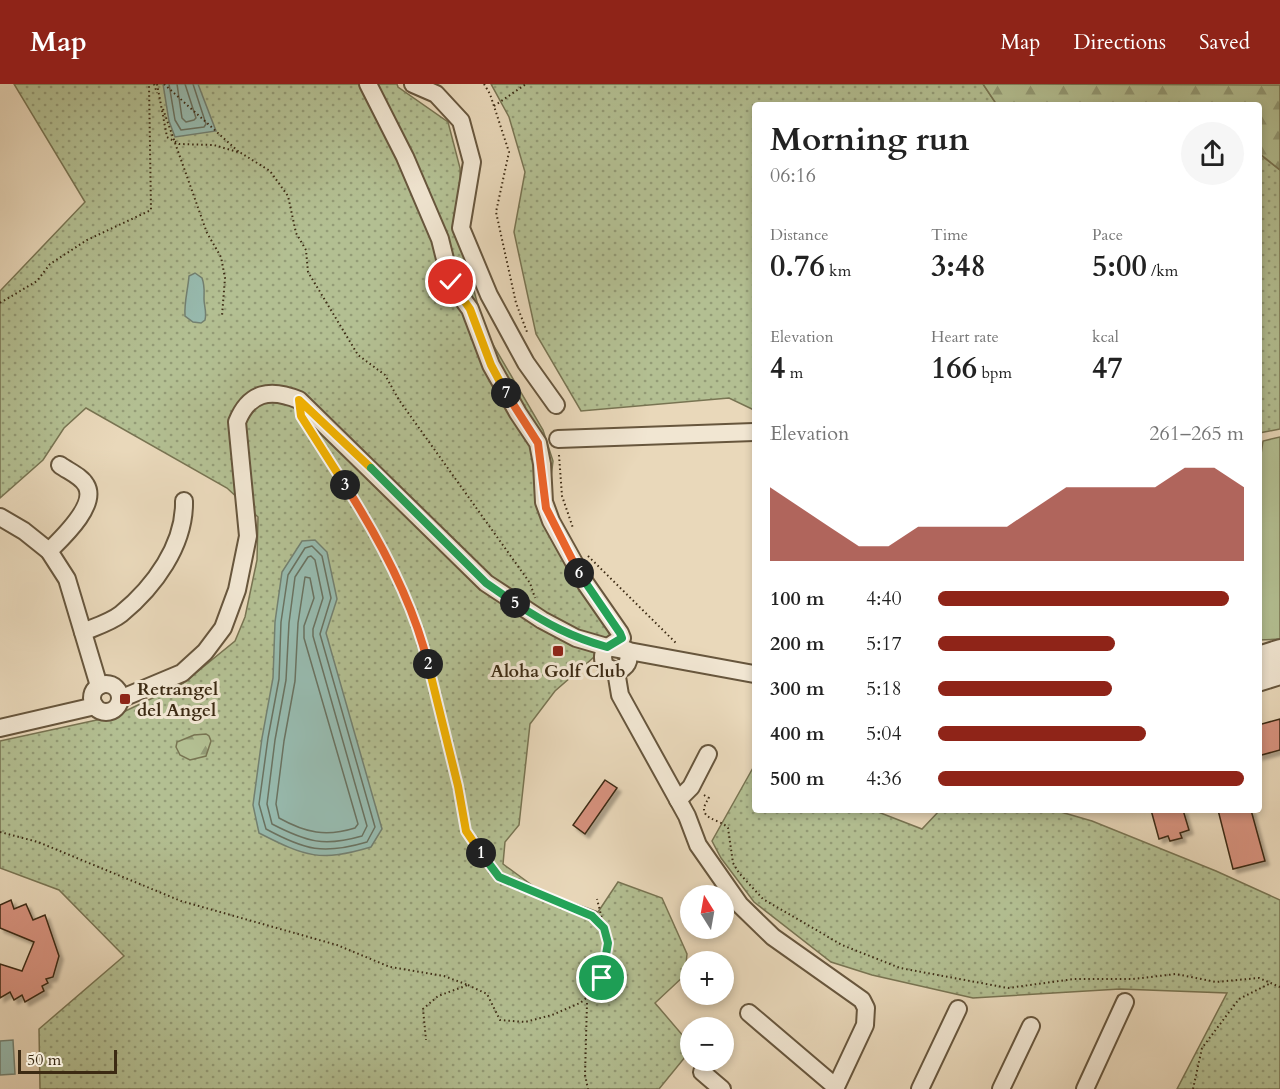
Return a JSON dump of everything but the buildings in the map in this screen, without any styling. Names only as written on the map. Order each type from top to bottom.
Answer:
[{"type":"street","points":[[368,84],[405,157],[440,239],[451,282],[470,309],[491,365],[538,443],[542,464],[544,502],[551,521],[586,584],[620,633],[622,638],[607,647],[602,657],[603,662],[610,670],[623,669],[628,663],[627,650]]},
{"type":"street","points":[[413,84],[436,94],[461,121],[472,162],[461,228],[489,295],[526,363],[556,405]]},
{"type":"street","points":[[120,699],[116,688],[111,685],[99,686],[92,695],[95,706],[106,711],[117,705],[120,699],[182,673],[205,652],[222,628],[237,590],[248,536],[237,422],[241,412],[255,398],[270,392],[284,393],[299,400],[486,583],[542,621],[576,638],[607,647],[752,674]]},
{"type":"street","points":[[558,439],[752,432]]},
{"type":"street","points":[[49,551],[84,510],[89,496],[87,486],[60,465]]},
{"type":"street","points":[[83,632],[119,616],[140,596],[164,566],[177,543],[184,518],[184,501]]},
{"type":"street","points":[[1,523],[24,531],[49,551],[67,579],[99,686]]},
{"type":"street","points":[[1262,654],[1280,648]]},
{"type":"street","points":[[1262,668],[1280,662]]},
{"type":"street","points":[[616,671],[620,695],[687,816],[698,845],[740,905],[773,937],[861,1000],[866,1008],[865,1025],[836,1088],[749,1013]]},
{"type":"street","points":[[1262,682],[1280,676]]},
{"type":"street","points":[[0,728],[95,706]]},
{"type":"street","points":[[678,800],[691,788],[708,754]]},
{"type":"street","points":[[1084,1089],[1125,1002]]},
{"type":"street","points":[[920,1089],[958,1009]]},
{"type":"street","points":[[1002,1089],[1031,1026]]},
{"type":"street","points":[[702,1072],[722,1089]]},
{"type":"path","points":[[0,303],[37,281],[50,264],[87,240],[151,210],[149,84]]},
{"type":"path","points":[[156,84],[166,138],[179,144],[214,145],[241,153]]},
{"type":"path","points":[[156,84],[207,232],[221,257],[225,278],[222,315]]},
{"type":"path","points":[[164,84],[241,153],[270,171],[288,196],[296,233],[306,250],[309,272],[358,355],[385,375],[399,400],[530,584],[542,621]]},
{"type":"path","points":[[484,84],[509,152],[496,212],[516,303],[528,333]]},
{"type":"path","points":[[494,106],[526,84]]},
{"type":"path","points":[[314,436],[376,534],[422,637],[458,786],[466,831],[499,877],[592,916],[604,928]]},
{"type":"path","points":[[558,439],[562,496],[576,537]]},
{"type":"path","points":[[588,555],[678,646]]},
{"type":"path","points":[[691,788],[709,798],[705,806],[707,815],[714,821],[725,824],[728,828],[733,863],[763,899],[842,945],[900,968],[1008,988],[1074,979],[1133,979],[1176,974],[1216,982],[1259,978],[1280,987]]},
{"type":"path","points":[[0,832],[38,842],[181,902],[337,945],[390,967],[444,976],[468,985],[487,994],[500,1020],[525,1022],[552,1015],[580,1003],[594,992],[602,978],[608,943],[597,900]]},
{"type":"path","points":[[1193,1089],[1202,1048],[1239,999],[1271,983]]},
{"type":"path","points":[[426,1040],[423,1009],[438,996],[468,985]]},
{"type":"path","points":[[587,1003],[585,1075],[588,1089]]},
{"type":"green space","points":[[14,84],[397,84],[398,87],[448,122],[460,168],[462,247],[485,331],[543,430],[553,461],[546,517],[617,637],[555,691],[530,724],[519,825],[505,842],[503,864],[540,891],[598,912],[618,882],[662,898],[686,951],[680,951],[680,980],[655,1003],[680,1032],[680,1063],[659,1089],[40,1089],[39,1029],[124,956],[59,890],[0,868],[0,741],[115,716],[182,684],[235,641],[245,617],[257,560],[258,517],[227,488],[86,408],[64,428],[43,460],[0,498],[0,291],[85,202]]},
{"type":"green space","points":[[491,84],[983,84],[995,102],[752,102],[752,409],[729,398],[581,411],[536,334],[514,232],[525,172],[509,117]]},
{"type":"green space","points":[[983,84],[1280,85],[1280,170],[1262,155],[1262,102],[995,102]]},
{"type":"green space","points":[[1262,156],[1280,170],[1280,429],[1262,432]]},
{"type":"green space","points":[[1280,437],[1280,639],[1262,640],[1262,448],[1263,441]]},
{"type":"green space","points":[[206,734],[211,741],[206,756],[190,760],[180,755],[176,747],[177,742],[194,735]]},
{"type":"green space","points":[[752,770],[752,813],[881,813],[922,829],[937,813],[1064,813],[1092,821],[1216,871],[1280,900],[1280,1089],[1177,1089],[1227,993],[1120,989],[973,998],[872,975],[831,962],[754,902],[721,858],[712,841]]},
{"type":"water","points":[[163,84],[198,84],[216,131],[175,137],[169,121]]},
{"type":"water","points":[[195,273],[202,278],[204,286],[206,317],[201,323],[193,322],[185,316],[189,276]]},
{"type":"water","points":[[315,540],[327,552],[337,599],[326,633],[382,829],[371,847],[339,855],[314,855],[302,852],[259,833],[253,805],[273,678],[275,622],[282,572],[302,541]]},
{"type":"water","points":[[13,1040],[15,1074],[0,1075],[0,1041]]},
{"type":"place","name":"Aloha Golf Club","points":[[558,651]]},
{"type":"place","name":"Retrangel del Angel","points":[[125,699]]},
{"type":"route","points":[[451,282],[470,309],[491,365],[538,443],[542,464],[544,502],[551,521],[567,554],[622,638],[607,647],[576,638],[542,621],[486,583],[299,400],[301,416],[376,534],[422,637],[458,786],[466,831],[499,877],[530,888],[592,916],[604,928],[608,943],[602,978]]}]
